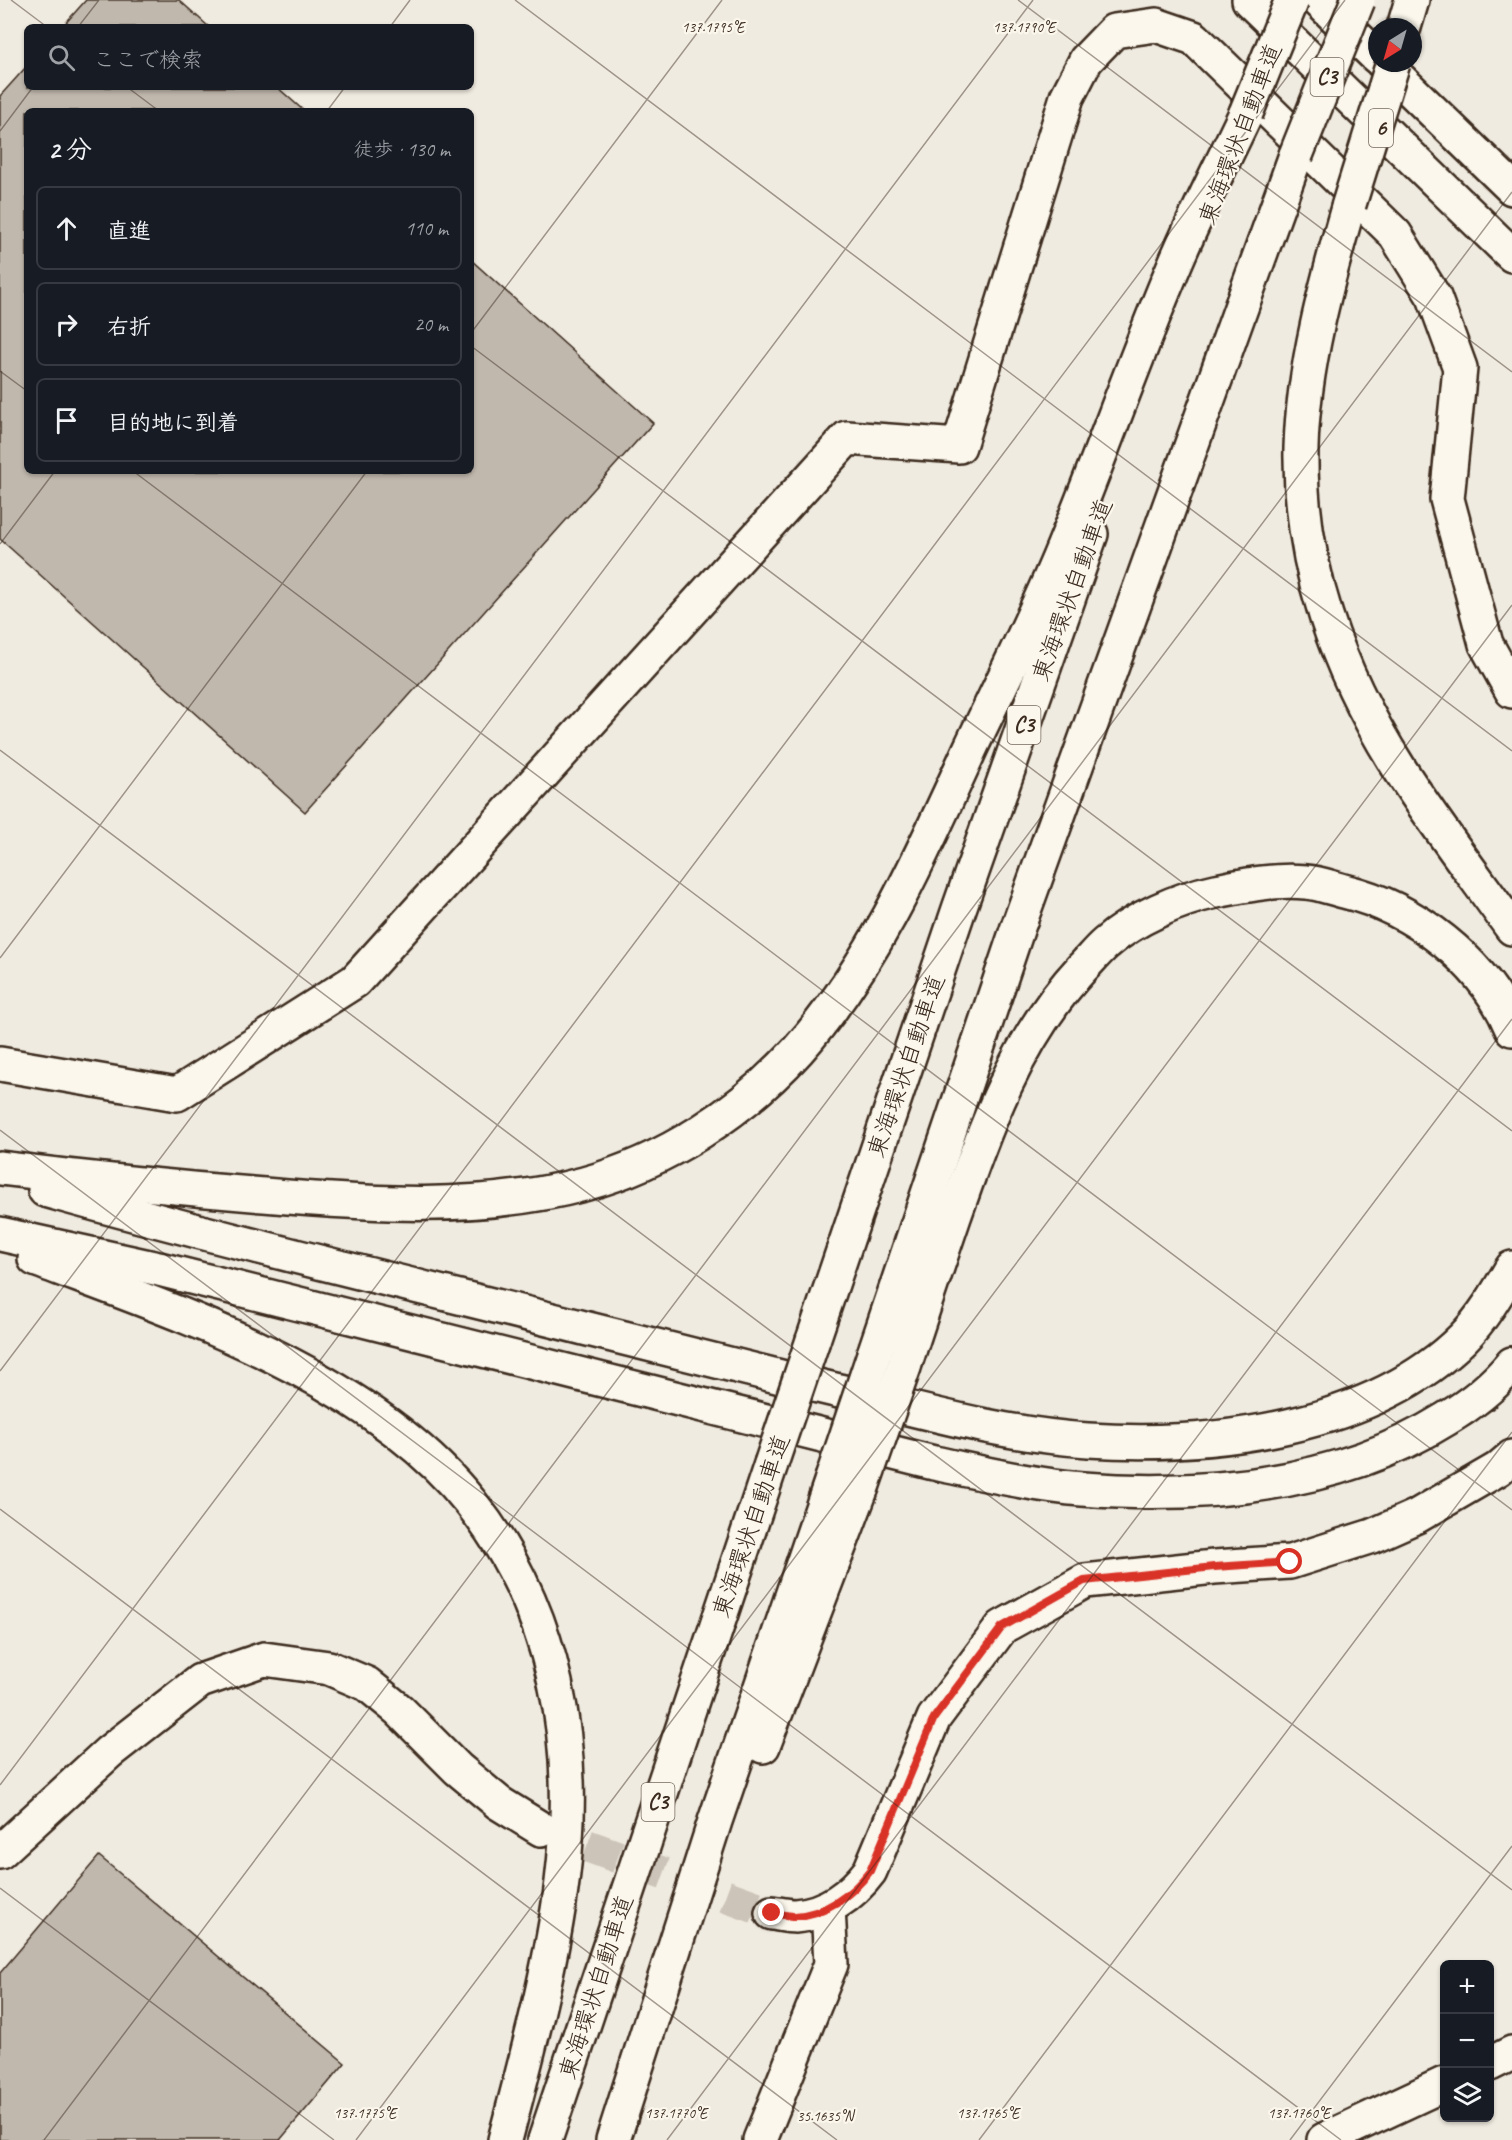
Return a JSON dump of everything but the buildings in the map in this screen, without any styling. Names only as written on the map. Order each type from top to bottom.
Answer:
[{"type":"main road","name":"6","points":[[1249,0],[1512,255]]},
{"type":"main road","name":"東海環状自動車道","points":[[545,2140],[959,909],[1064,611],[1246,113],[1292,0]]},
{"type":"main road","points":[[1318,0],[1368,48]]},
{"type":"main road","name":"C3","points":[[613,2140],[715,1821],[847,1483],[889,1360],[1018,927],[1296,155],[1358,0]]},
{"type":"main road","points":[[1407,18],[1412,0]]},
{"type":"main road","points":[[0,1064],[177,1094],[355,981],[847,438],[959,446],[1067,97],[1086,60],[1114,31],[1156,25],[1194,38],[1395,234],[1434,297],[1460,368],[1447,499],[1486,644],[1512,690]]},
{"type":"main road","points":[[1390,72],[1330,270],[1306,389],[1301,447],[1303,506],[1311,561],[1325,615],[1344,667],[1400,769],[1512,928]]},
{"type":"main road","name":"6","points":[[1392,72],[1512,188]]},
{"type":"main road","points":[[0,1168],[134,1184],[332,1201],[421,1203],[476,1201],[530,1195],[585,1184],[646,1161],[686,1141],[721,1118],[764,1084],[798,1050],[830,1010],[868,953],[905,885],[1058,560],[1178,258],[1246,113]]},
{"type":"main road","points":[[889,1360],[1003,1086],[1035,1028],[1068,983],[1105,943],[1149,914],[1198,895],[1253,883],[1307,882],[1356,894],[1402,913],[1443,941],[1480,975],[1507,1016],[1512,1029]]},
{"type":"main road","points":[[0,1177],[159,1222],[749,1370],[966,1421],[1087,1440],[1152,1441],[1216,1438],[1280,1428],[1330,1415],[1382,1395],[1428,1368],[1464,1337],[1493,1301],[1512,1268]]},
{"type":"main road","points":[[0,1234],[159,1269],[934,1463],[1007,1478],[1081,1489],[1212,1490],[1268,1483],[1326,1471],[1379,1454],[1428,1430],[1470,1404],[1512,1364]]},
{"type":"main road","points":[[0,1246],[196,1321],[296,1367],[344,1395],[390,1426],[433,1462],[471,1503],[501,1546],[526,1594],[547,1649],[560,1702],[567,1757],[567,1816],[562,1880],[554,1935],[505,2140]]},
{"type":"main road","points":[[772,1913],[795,1916],[828,1908],[857,1888],[870,1871],[934,1718],[1002,1627],[1084,1581],[1214,1567],[1290,1562],[1372,1536],[1417,1516],[1498,1469],[1512,1457]]},
{"type":"main road","points":[[0,1852],[109,1752],[200,1681],[264,1659],[329,1668],[368,1684],[399,1710],[458,1769],[499,1803],[541,1829]]},
{"type":"main road","points":[[760,2140],[831,1964],[828,1908]]},
{"type":"main road","points":[[1494,2062],[1512,2053]]},
{"type":"main road","points":[[1324,2140],[1440,2086]]},
{"type":"tunnel","points":[[541,1829],[772,1913]]},
{"type":"route","points":[[772,1913],[795,1916],[828,1908],[857,1888],[870,1871],[934,1718],[1002,1627],[1084,1581],[1214,1567],[1290,1562]]}]
